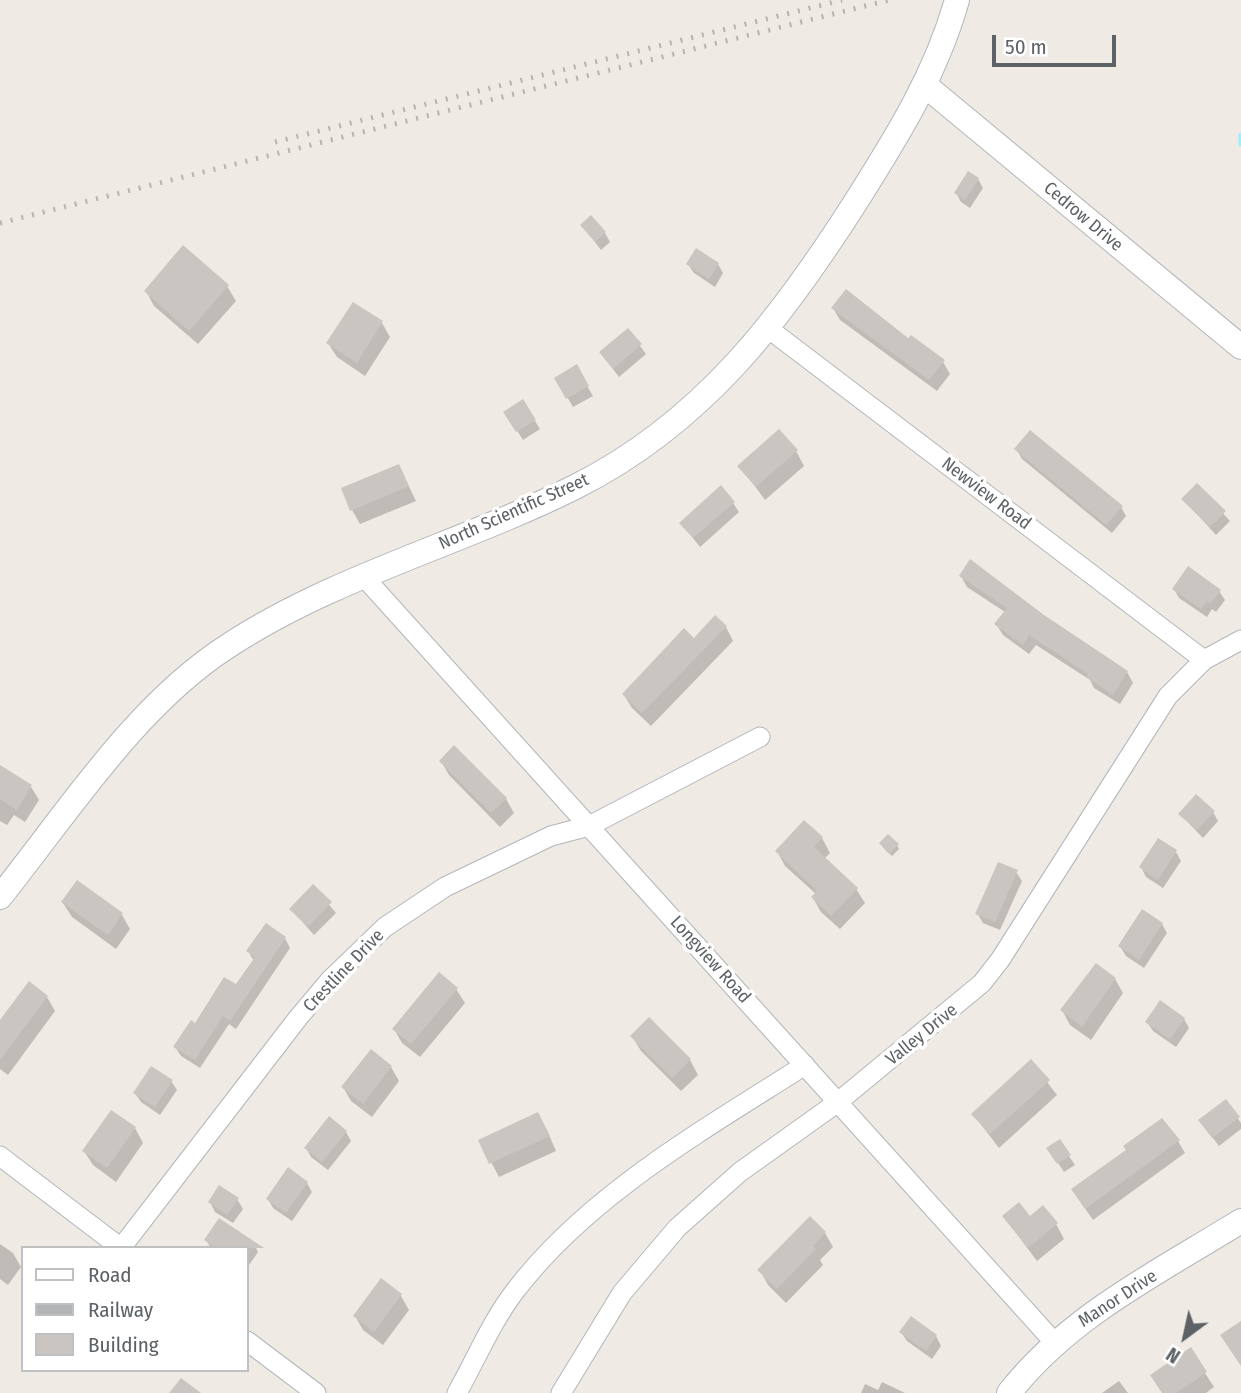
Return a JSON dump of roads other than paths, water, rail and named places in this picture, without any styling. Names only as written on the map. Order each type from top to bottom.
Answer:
[{"type":"street","name":"North Scientific Street","points":[[0,897],[117,750],[168,693],[197,667],[260,626],[364,577],[544,502],[614,465],[698,402],[743,359],[769,329],[825,250],[926,86],[957,0]]},
{"type":"street","name":"Cedrow Drive","points":[[926,86],[1241,347]]},
{"type":"street","name":"Newview Road","points":[[769,329],[1204,660]]},
{"type":"street","name":"Longview Road","points":[[364,577],[1054,1342]]},
{"type":"street","name":"Valley Drive","points":[[561,1393],[622,1293],[677,1227],[740,1172],[838,1102],[984,981],[1168,696],[1204,660],[1241,640]]},
{"type":"street","name":"Crestline Drive","points":[[123,1246],[298,1018],[356,952],[417,904],[445,887],[551,836],[589,826],[760,737]]},
{"type":"street","points":[[457,1393],[514,1293],[550,1253],[644,1171],[805,1065]]},
{"type":"street","points":[[0,1156],[118,1246]]},
{"type":"street","name":"Manor Drive","points":[[1009,1393],[1054,1342],[1088,1317],[1241,1221]]},
{"type":"street","points":[[248,1342],[316,1393]]},
{"type":"waterway","points":[[1241,135],[1241,144]]},
{"type":"railway","points":[[275,142],[842,0]]},
{"type":"railway","points":[[0,223],[889,0]]}]
